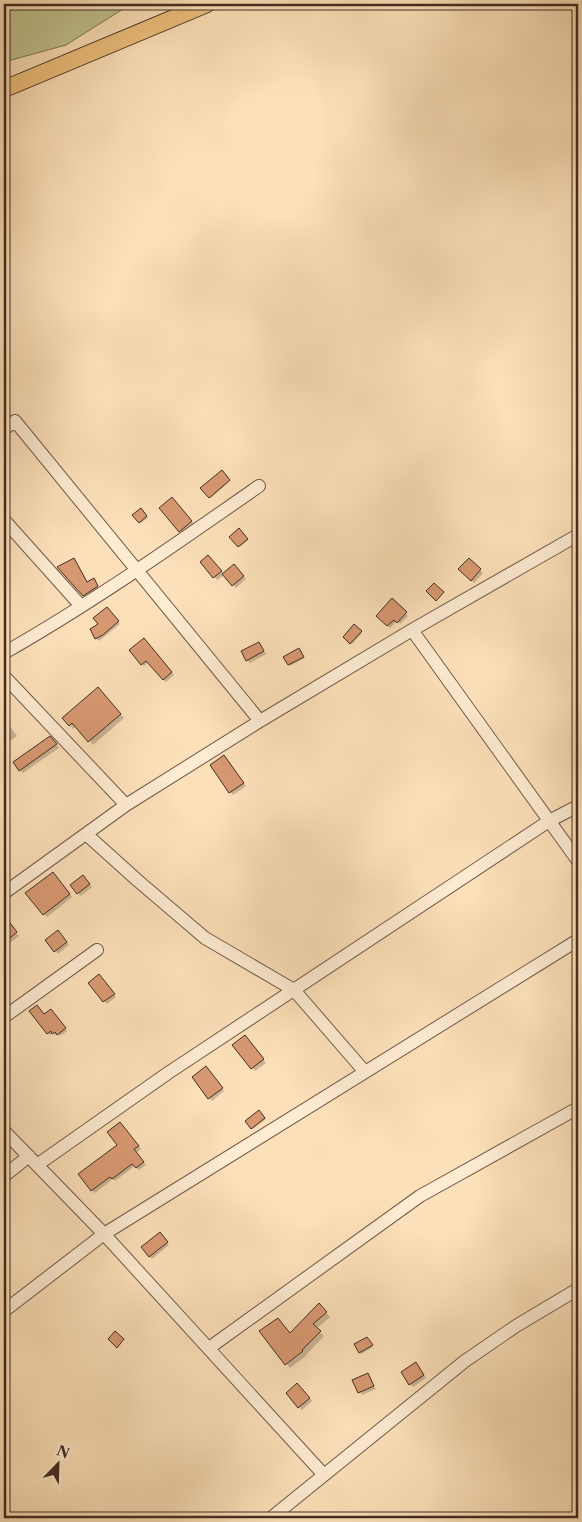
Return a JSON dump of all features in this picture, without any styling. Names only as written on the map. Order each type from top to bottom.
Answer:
[{"type":"main road","points":[[4,89],[207,4]]},
{"type":"street","points":[[4,429],[15,421],[260,721]]},
{"type":"street","points":[[4,653],[44,630],[138,570],[259,486]]},
{"type":"street","points":[[4,520],[81,606]]},
{"type":"street","points":[[4,893],[126,805],[260,721],[578,534]]},
{"type":"street","points":[[412,630],[578,861]]},
{"type":"street","points":[[4,676],[126,805]]},
{"type":"street","points":[[4,1176],[33,1161],[550,821],[578,806]]},
{"type":"street","points":[[86,834],[205,938],[294,990],[365,1072]]},
{"type":"street","points":[[4,1311],[104,1234],[578,940]]},
{"type":"street","points":[[4,1017],[97,950]]},
{"type":"street","points":[[210,1348],[420,1196],[578,1108]]},
{"type":"street","points":[[4,1131],[104,1234],[324,1474]]},
{"type":"street","points":[[271,1518],[465,1361],[516,1326],[578,1289]]},
{"type":"green space","points":[[4,4],[131,4],[66,45],[4,62]]},
{"type":"building","points":[[222,470],[230,480],[209,498],[200,488]]},
{"type":"building","points":[[172,497],[192,521],[179,532],[159,508]]},
{"type":"building","points":[[141,508],[147,516],[139,523],[132,515]]},
{"type":"building","points":[[239,528],[248,539],[238,547],[229,537]]},
{"type":"building","points":[[208,555],[222,571],[213,578],[200,562]]},
{"type":"building","points":[[74,558],[87,582],[94,578],[98,586],[83,596],[57,567]]},
{"type":"building","points":[[469,558],[481,569],[471,581],[458,569]]},
{"type":"building","points":[[234,564],[244,576],[232,586],[222,574]]},
{"type":"building","points":[[434,583],[444,592],[436,601],[426,591]]},
{"type":"building","points":[[392,598],[407,612],[397,623],[394,620],[387,626],[376,616]]},
{"type":"building","points":[[107,607],[119,621],[103,635],[95,639],[90,629],[98,624],[93,618]]},
{"type":"building","points":[[354,624],[362,631],[350,644],[343,637]]},
{"type":"building","points":[[144,638],[172,672],[163,680],[146,661],[141,665],[129,650]]},
{"type":"building","points":[[259,642],[264,651],[246,661],[241,651]]},
{"type":"building","points":[[299,648],[304,657],[288,665],[283,657]]},
{"type":"building","points":[[98,687],[121,714],[88,742],[72,723],[69,726],[62,718]]},
{"type":"building","points":[[50,736],[57,744],[19,771],[13,762]]},
{"type":"building","points":[[224,755],[244,783],[229,793],[210,765]]},
{"type":"building","points":[[53,872],[70,894],[43,915],[25,893]]},
{"type":"building","points":[[83,875],[90,884],[77,894],[70,885]]},
{"type":"building","points":[[4,915],[17,932],[4,943]]},
{"type":"building","points":[[58,930],[67,942],[54,952],[45,940]]},
{"type":"building","points":[[99,974],[115,994],[103,1002],[88,983]]},
{"type":"building","points":[[37,1005],[44,1014],[51,1009],[66,1028],[57,1035],[55,1032],[52,1034],[51,1031],[47,1034],[29,1011]]},
{"type":"building","points":[[245,1035],[264,1059],[251,1069],[232,1045]]},
{"type":"building","points":[[206,1066],[223,1088],[208,1099],[192,1077]]},
{"type":"building","points":[[259,1110],[265,1118],[251,1129],[245,1121]]},
{"type":"building","points":[[120,1122],[139,1146],[134,1149],[144,1162],[136,1168],[132,1164],[112,1179],[110,1177],[91,1191],[78,1174],[117,1145],[107,1132]]},
{"type":"building","points":[[160,1232],[168,1242],[149,1257],[141,1247]]},
{"type":"building","points":[[319,1303],[327,1312],[313,1324],[321,1331],[303,1351],[285,1365],[259,1331],[278,1318],[290,1333]]},
{"type":"building","points":[[115,1331],[124,1339],[117,1348],[108,1339]]},
{"type":"building","points":[[367,1337],[373,1345],[359,1353],[354,1344]]},
{"type":"building","points":[[416,1362],[424,1375],[409,1385],[401,1372]]},
{"type":"building","points":[[368,1373],[374,1386],[358,1393],[352,1380]]},
{"type":"building","points":[[297,1383],[310,1398],[298,1408],[286,1393]]}]
